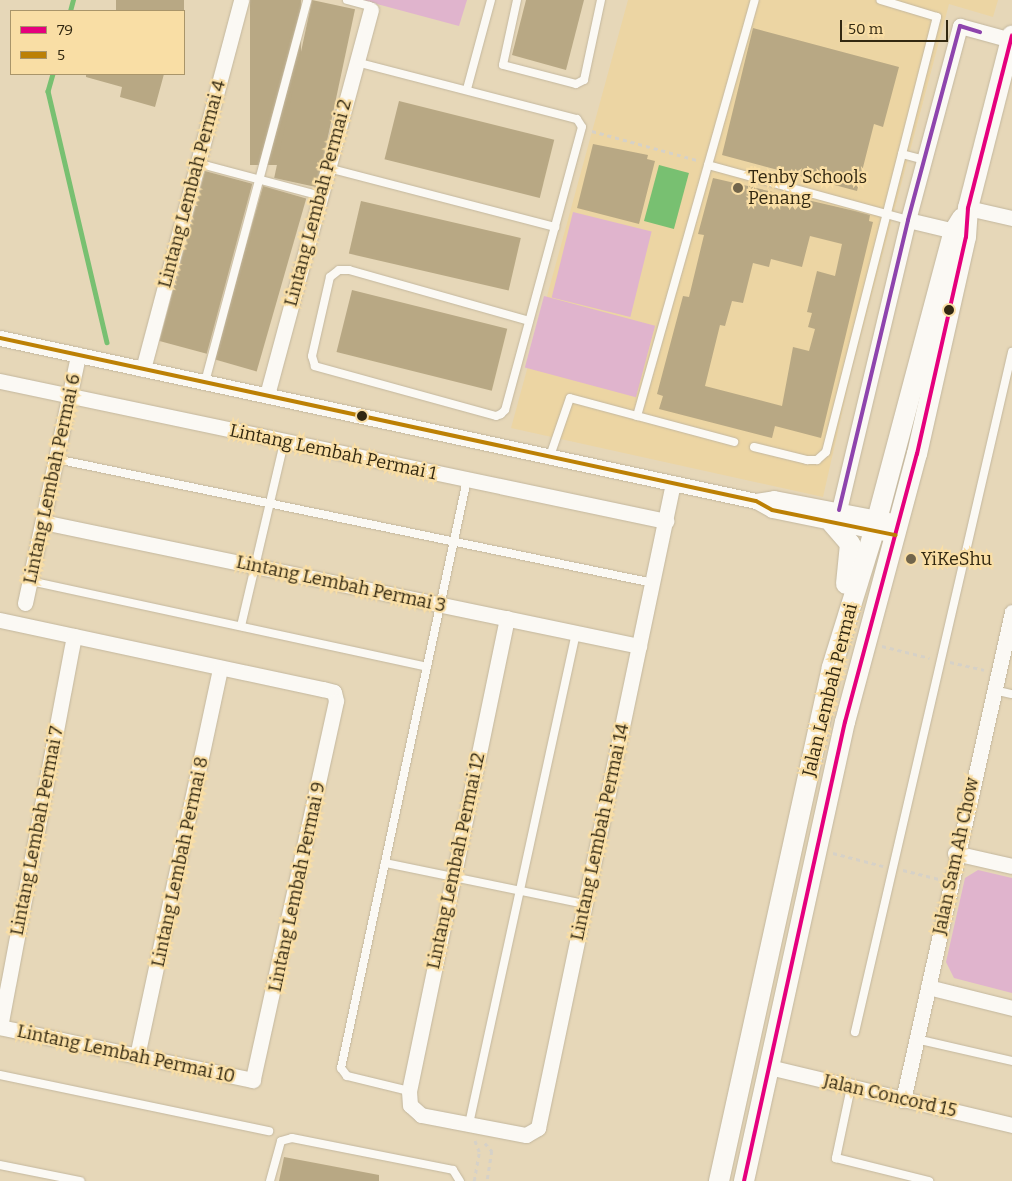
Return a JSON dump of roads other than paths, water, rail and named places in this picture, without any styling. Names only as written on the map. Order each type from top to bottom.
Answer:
[{"type":"main road","name":"Jalan Lembah Permai","points":[[744,1181],[845,722],[897,528],[966,237],[968,208],[1006,85],[1011,38]]},
{"type":"main road","name":"Jalan Lembah Permai","points":[[718,1181],[832,667],[876,524],[954,231],[968,208]]},
{"type":"main road","points":[[832,667],[851,551],[836,517]]},
{"type":"street","name":"Lintang Lembah Permai 4","points":[[143,369],[241,0]]},
{"type":"street","name":"Lintang Lembah Permai 2","points":[[266,395],[371,10]]},
{"type":"street","points":[[836,517],[908,220],[960,26],[1011,38]]},
{"type":"street","points":[[968,208],[1012,218]]},
{"type":"street","points":[[908,220],[954,231]]},
{"type":"street","points":[[0,338],[756,500],[772,510],[836,517],[897,528]]},
{"type":"street","name":"Lintang Lembah Permai 6","points":[[25,603],[78,354]]},
{"type":"street","name":"Lintang Lembah Permai 1","points":[[0,381],[666,521]]},
{"type":"street","name":"Lintang Lembah Permai 14","points":[[473,1125],[526,1135],[538,1128],[673,483]]},
{"type":"street","name":"Lintang Lembah Permai 3","points":[[43,522],[640,646]]},
{"type":"street","name":"Jalan Sam Ah Chow","points":[[903,1100],[955,854],[1012,612]]},
{"type":"street","name":"Lintang Lembah Permai 12","points":[[409,1098],[452,877],[507,618]]},
{"type":"street","points":[[0,620],[220,668]]},
{"type":"street","name":"Lintang Lembah Permai 7","points":[[0,1027],[74,636]]},
{"type":"street","name":"Lintang Lembah Permai 9","points":[[220,668],[334,692],[334,711],[253,1080]]},
{"type":"street","name":"Lintang Lembah Permai 8","points":[[137,1056],[220,668]]},
{"type":"street","points":[[955,854],[1012,864]]},
{"type":"street","points":[[928,987],[1012,1008]]},
{"type":"street","name":"Lintang Lembah Permai 10","points":[[0,1027],[253,1080]]},
{"type":"street","name":"Jalan Concord 15","points":[[769,1067],[903,1100],[1012,1124]]},
{"type":"street","points":[[409,1098],[421,1115],[473,1125]]},
{"type":"lane","points":[[205,382],[306,0]]},
{"type":"lane","points":[[347,0],[369,6],[371,10]]},
{"type":"lane","points":[[467,89],[491,0]]},
{"type":"lane","points":[[517,0],[504,66],[576,84],[584,80],[601,0]]},
{"type":"lane","points":[[637,416],[705,163],[755,0]]},
{"type":"lane","points":[[754,447],[807,460],[817,460],[826,452],[937,18],[881,0]]},
{"type":"lane","points":[[356,62],[467,89],[581,122],[555,227],[505,410],[496,416],[322,370],[314,366],[312,356],[330,277],[339,270],[349,270],[529,321]]},
{"type":"lane","points":[[902,154],[924,160]]},
{"type":"lane","points":[[197,163],[321,196]]},
{"type":"lane","points":[[705,163],[908,220]]},
{"type":"lane","points":[[328,168],[555,227]]},
{"type":"lane","points":[[855,1032],[1012,352]]},
{"type":"lane","points":[[550,456],[570,398],[734,442]]},
{"type":"lane","points":[[241,626],[284,442]]},
{"type":"lane","points":[[56,459],[270,505],[454,540],[652,583]]},
{"type":"lane","points":[[409,1098],[347,1076],[341,1068],[467,480]]},
{"type":"lane","points":[[30,581],[427,667]]},
{"type":"lane","points":[[473,1125],[520,891],[576,632]]},
{"type":"lane","points":[[994,690],[1012,694]]},
{"type":"lane","points":[[385,863],[585,904]]},
{"type":"lane","points":[[916,1039],[1012,1062]]},
{"type":"lane","points":[[0,1076],[269,1131]]},
{"type":"lane","points":[[851,1087],[836,1158],[928,1181]]},
{"type":"lane","points":[[270,1181],[281,1141],[292,1138],[452,1170],[460,1181]]},
{"type":"lane","points":[[0,1165],[80,1181]]},
{"type":"waterway","points":[[70,10],[73,0]]},
{"type":"waterway","points":[[53,75],[48,91],[107,342]]},
{"type":"place","name":"Tenby Schools Penang","points":[[738,188]]},
{"type":"place","name":"YiKeShu","points":[[911,559]]}]
